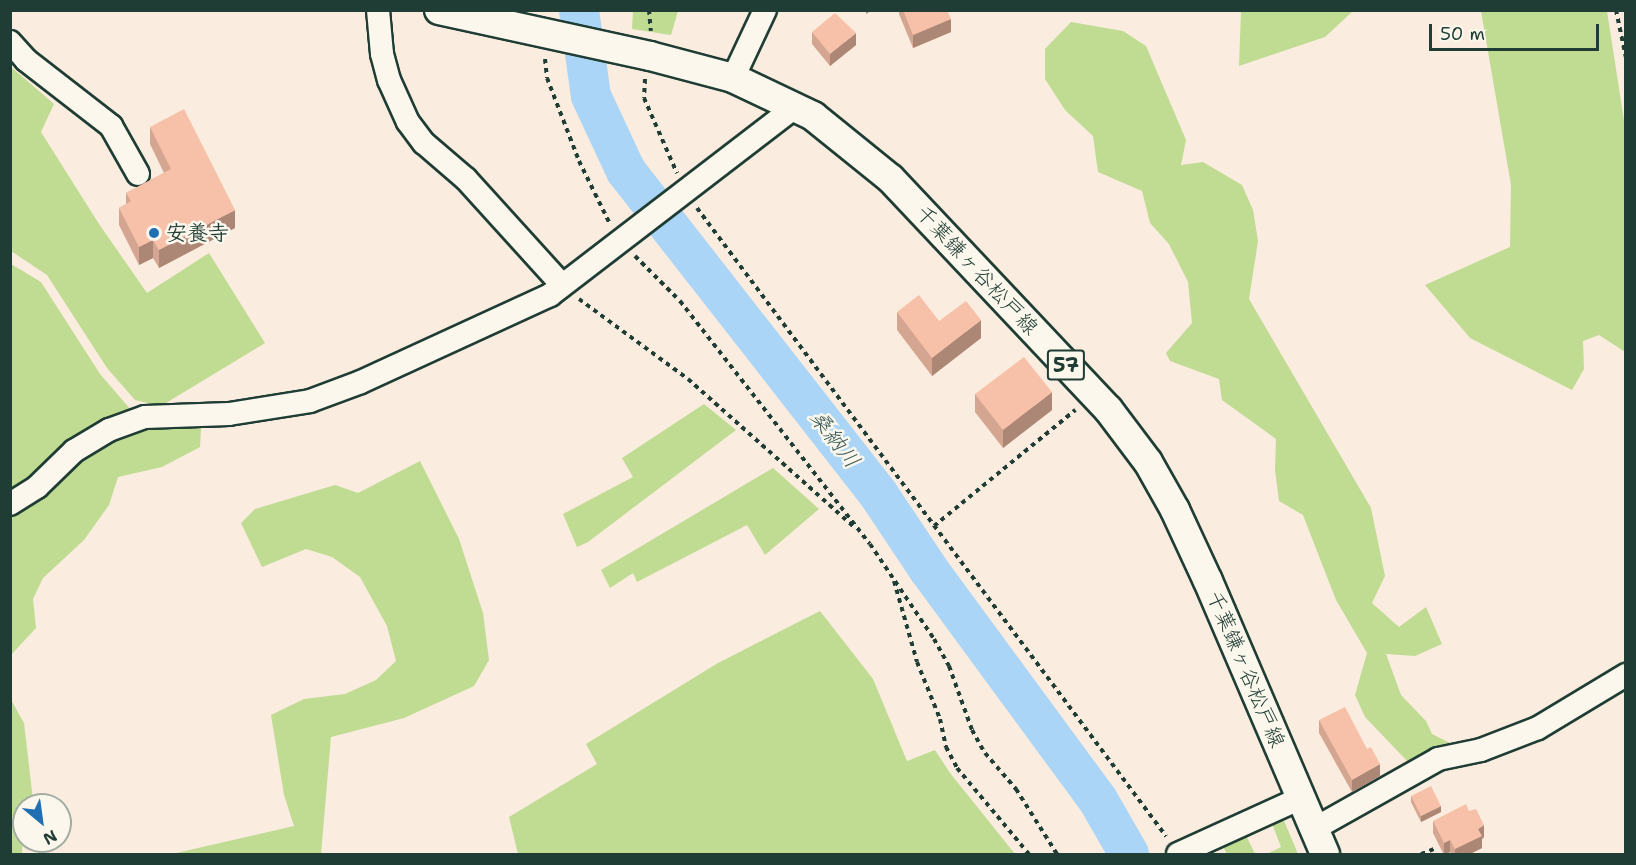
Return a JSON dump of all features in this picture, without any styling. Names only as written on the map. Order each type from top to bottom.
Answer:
[{"type":"main road","name":"千葉鎌ヶ谷松戸線","points":[[439,10],[549,42],[636,53],[733,78],[796,106],[850,144],[891,179],[1094,394],[1148,462],[1175,510],[1319,842]]},
{"type":"street","points":[[378,10],[382,54],[389,80],[408,122],[424,143],[466,179],[562,285]]},
{"type":"street","points":[[733,78],[765,10]]},
{"type":"street","points":[[10,42],[26,60],[111,126],[138,174]]},
{"type":"street","points":[[10,504],[37,487],[74,451],[109,430],[145,417],[229,414],[310,401],[361,382],[550,295],[796,106]]},
{"type":"street","points":[[1319,842],[1438,759],[1480,750],[1538,729],[1626,675]]},
{"type":"street","points":[[1179,854],[1301,798]]},
{"type":"path","points":[[650,10],[636,53],[646,65],[644,98],[685,192],[1179,854]]},
{"type":"path","points":[[1616,10],[1626,58]]},
{"type":"path","points":[[549,42],[547,78],[579,161],[623,237],[680,301],[864,536],[949,666],[972,730],[985,753],[1016,789],[1057,855]]},
{"type":"path","points":[[562,285],[600,317],[688,379],[864,536]]},
{"type":"path","points":[[934,526],[1094,394]]},
{"type":"path","points":[[892,576],[917,662],[940,720],[946,747],[957,768],[1029,855]]},
{"type":"path","points":[[1421,855],[1437,848]]},
{"type":"green space","points":[[633,10],[678,11],[671,35],[632,29]]},
{"type":"green space","points":[[1241,10],[1353,11],[1325,37],[1239,66]]},
{"type":"green space","points":[[1481,11],[1607,11],[1625,127],[1625,352],[1599,335],[1583,341],[1584,369],[1572,390],[1470,338],[1425,285],[1510,247],[1511,185]]},
{"type":"green space","points":[[1071,22],[1123,31],[1146,46],[1186,140],[1181,165],[1203,162],[1242,185],[1253,210],[1258,241],[1249,299],[1371,508],[1385,576],[1372,603],[1399,627],[1426,607],[1442,644],[1415,656],[1386,654],[1401,695],[1426,721],[1432,734],[1452,744],[1409,763],[1365,717],[1355,695],[1367,653],[1336,600],[1303,515],[1279,501],[1275,470],[1276,439],[1222,400],[1219,379],[1170,361],[1166,353],[1192,323],[1188,282],[1169,244],[1150,223],[1142,191],[1098,172],[1093,136],[1065,110],[1045,79],[1045,49]]},
{"type":"green space","points":[[10,66],[54,104],[41,132],[99,224],[147,293],[209,253],[265,343],[161,406],[135,400],[107,368],[47,275],[11,251]]},
{"type":"green space","points":[[11,264],[41,282],[100,374],[131,410],[11,501]]},
{"type":"green space","points":[[704,404],[736,430],[588,542],[577,547],[563,514],[633,477],[622,458]]},
{"type":"green space","points":[[141,422],[183,422],[201,428],[200,447],[162,467],[118,477],[109,505],[84,540],[43,578],[33,599],[36,628],[11,655],[11,510],[77,456]]},
{"type":"green space","points":[[420,461],[459,539],[483,613],[489,660],[474,686],[404,718],[331,737],[321,854],[172,854],[294,826],[284,795],[271,715],[304,699],[345,694],[376,680],[396,661],[387,626],[360,577],[332,557],[306,549],[262,567],[241,523],[255,509],[335,485],[358,493]]},
{"type":"green space","points":[[773,468],[819,509],[765,555],[747,525],[637,582],[633,573],[610,588],[601,570]]},
{"type":"green space","points":[[820,611],[873,679],[907,761],[935,750],[950,773],[1015,854],[518,854],[509,817],[597,764],[586,744],[718,663]]},
{"type":"green space","points":[[10,698],[24,723],[32,793],[12,793],[12,853],[22,853],[11,854]]},
{"type":"green space","points":[[1282,816],[1298,854],[1267,854],[1281,847],[1271,821]]},
{"type":"green space","points":[[1244,831],[1255,854],[1227,854],[1222,845]]},
{"type":"building","points":[[903,10],[947,10],[951,19],[913,35]]},
{"type":"building","points":[[835,13],[856,33],[830,54],[812,32]]},
{"type":"building","points":[[184,109],[235,210],[159,250],[153,240],[139,247],[119,208],[131,201],[126,193],[171,169],[150,127]]},
{"type":"building","points":[[919,295],[939,321],[966,301],[981,320],[932,358],[897,312]]},
{"type":"building","points":[[1024,357],[1052,392],[1003,430],[975,394]]},
{"type":"building","points":[[1345,707],[1367,749],[1371,747],[1380,764],[1352,780],[1319,720]]},
{"type":"building","points":[[1431,786],[1441,806],[1421,816],[1411,796]]},
{"type":"building","points":[[1466,804],[1469,811],[1476,809],[1484,825],[1478,829],[1482,836],[1455,849],[1450,840],[1444,843],[1433,821]]},
{"type":"waterway","name":"桑納川","points":[[579,10],[591,96],[626,171],[879,495],[929,570],[1098,800],[1129,854]]},
{"type":"place","name":"安養寺","points":[[154,233]]}]
